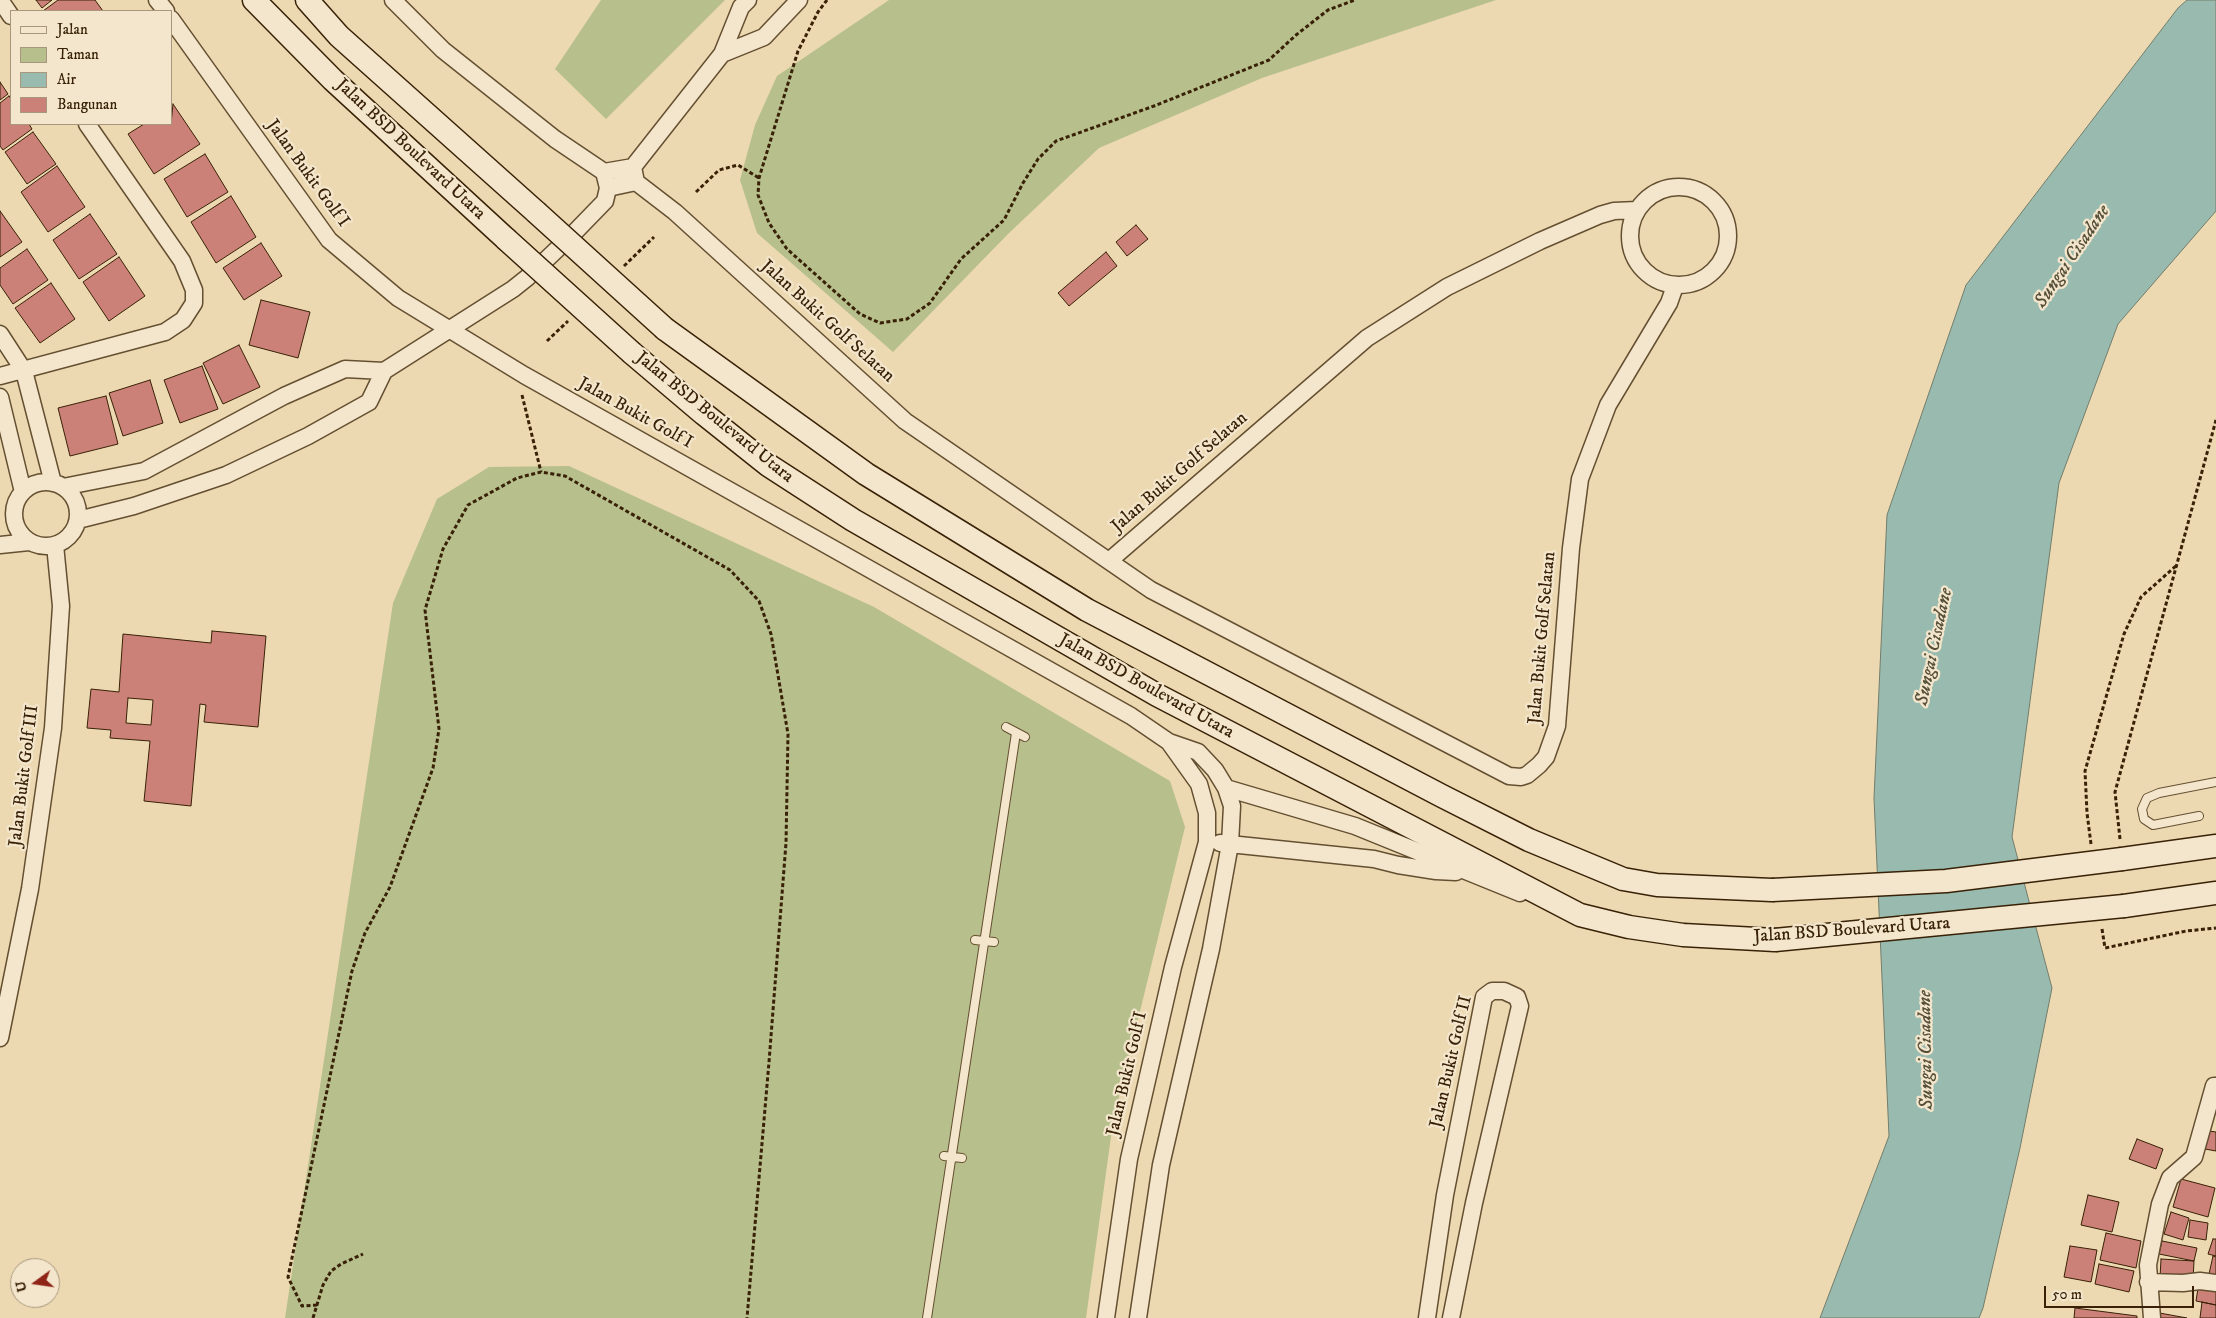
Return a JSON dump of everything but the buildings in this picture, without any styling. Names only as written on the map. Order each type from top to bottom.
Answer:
[{"type":"main road","name":"Jalan BSD Boulevard Utara","points":[[254,0],[333,80],[632,353],[768,465],[861,525],[1157,695],[1580,915],[1629,927],[1683,935],[1775,940],[2124,906],[2216,893]]},
{"type":"main road","name":"Jalan BSD Boulevard Utara","points":[[306,0],[339,36],[665,328],[866,474],[1087,610],[1529,840],[1623,879],[1658,885],[1772,890],[1946,881],[2216,846]]},
{"type":"street","points":[[0,0],[10,15]]},
{"type":"street","points":[[157,0],[165,10]]},
{"type":"street","points":[[393,0],[443,50],[606,180]]},
{"type":"street","points":[[606,180],[634,174],[722,54],[741,6],[748,0]]},
{"type":"street","points":[[722,54],[764,37],[799,0]]},
{"type":"street","name":"Jalan Bukit Golf I","points":[[172,20],[328,240],[398,298],[541,384],[1130,716],[1169,742],[1198,752],[1215,770],[1226,788],[1232,806],[1230,844],[1211,950],[1160,1165],[1138,1318]]},
{"type":"street","points":[[0,376],[165,332],[182,320],[194,303],[194,290],[182,261],[88,125]]},
{"type":"street","name":"Jalan Bukit Golf Selatan","points":[[634,174],[905,421],[1151,590],[1509,776],[1521,777],[1527,774],[1546,757],[1557,726],[1571,548],[1580,480],[1608,406],[1670,303],[1675,286]]},
{"type":"street","points":[[78,520],[134,506],[226,475],[308,436],[369,402],[384,371],[494,302],[528,277],[605,201],[606,180]]},
{"type":"street","points":[[1673,187],[1695,189],[1705,194],[1720,209],[1727,224],[1728,241],[1722,262],[1715,270],[1696,283],[1675,286],[1651,277],[1635,258],[1630,233],[1637,210],[1653,194],[1673,187]]},
{"type":"street","name":"Jalan Bukit Golf Selatan","points":[[1109,561],[1367,338],[1447,286],[1540,241],[1600,215],[1614,211],[1637,210]]},
{"type":"street","points":[[0,334],[24,370],[58,485],[72,496],[77,508],[78,520],[70,536],[55,546],[37,545],[29,542],[0,545]]},
{"type":"street","points":[[29,542],[7,515],[23,492],[37,484],[58,485],[144,471],[284,396],[345,369],[384,371]]},
{"type":"street","points":[[0,398],[23,492]]},
{"type":"street","name":"Jalan Bukit Golf III","points":[[0,1038],[30,889],[53,728],[61,606],[55,546]]},
{"type":"street","name":"Jalan Bukit Golf I","points":[[1106,1318],[1128,1159],[1174,967],[1207,842],[1207,813],[1199,784],[1169,742]]},
{"type":"street","points":[[1226,788],[1355,826],[1466,872],[1580,915]]},
{"type":"street","points":[[1207,842],[1374,859],[1398,866],[1436,871],[1466,872]]},
{"type":"street","name":"Jalan Bukit Golf II","points":[[1427,1318],[1445,1195],[1484,997],[1492,991],[1504,991],[1517,997],[1520,1006],[1474,1202],[1451,1318]]},
{"type":"street","points":[[2152,1318],[2148,1265],[2160,1204],[2170,1178],[2194,1157],[2214,1086],[2216,1086]]},
{"type":"street","points":[[2148,1282],[2183,1283],[2200,1281],[2216,1283]]},
{"type":"lane","points":[[1006,728],[1025,737]]},
{"type":"lane","points":[[927,1318],[948,1156],[1016,733]]},
{"type":"lane","points":[[2200,816],[2153,825],[2144,819],[2142,809],[2147,798],[2159,793],[2216,782]]},
{"type":"lane","points":[[975,940],[994,942]]},
{"type":"lane","points":[[948,1156],[962,1158]]},
{"type":"path","points":[[827,0],[818,12],[798,51],[759,178],[758,196],[769,223],[787,249],[860,314],[880,324],[907,319],[930,304],[961,259],[1004,220],[1038,159],[1056,141],[1154,106],[1269,60],[1296,35],[1328,10],[1355,0]]},
{"type":"path","points":[[696,192],[719,170],[738,165],[759,178]]},
{"type":"path","points":[[521,390],[541,472]]},
{"type":"path","points":[[2122,859],[2115,792],[2216,420]]},
{"type":"path","points":[[317,1305],[302,1306],[288,1277],[352,971],[365,933],[390,887],[433,768],[439,729],[424,610],[443,549],[468,505],[517,478],[541,472],[564,476],[730,570],[759,602],[771,634],[788,734],[786,843],[769,1072],[747,1318]]},
{"type":"path","points":[[2092,852],[2087,814],[2085,771],[2124,634],[2141,597],[2177,565]]},
{"type":"path","points":[[2101,919],[2105,948],[2186,931],[2216,928]]},
{"type":"path","points":[[313,1318],[323,1285],[331,1271],[363,1254]]},
{"type":"green space","points":[[601,0],[725,0],[606,119],[555,69]]},
{"type":"green space","points":[[889,0],[1496,0],[1262,78],[1099,148],[1008,234],[893,352],[757,233],[740,180],[755,125],[777,76]]},
{"type":"green space","points":[[569,466],[874,607],[1170,781],[1185,827],[1113,1122],[1086,1318],[285,1318],[393,603],[437,499],[489,467]]},
{"type":"water","name":"Sungai Cisadane","points":[[2187,0],[2216,0],[2216,211],[2118,324],[2059,483],[2012,837],[2052,988],[2020,1148],[1983,1308],[1979,1318],[1820,1318],[1889,1136],[1874,798],[1887,515],[1966,285],[2178,8]]}]
